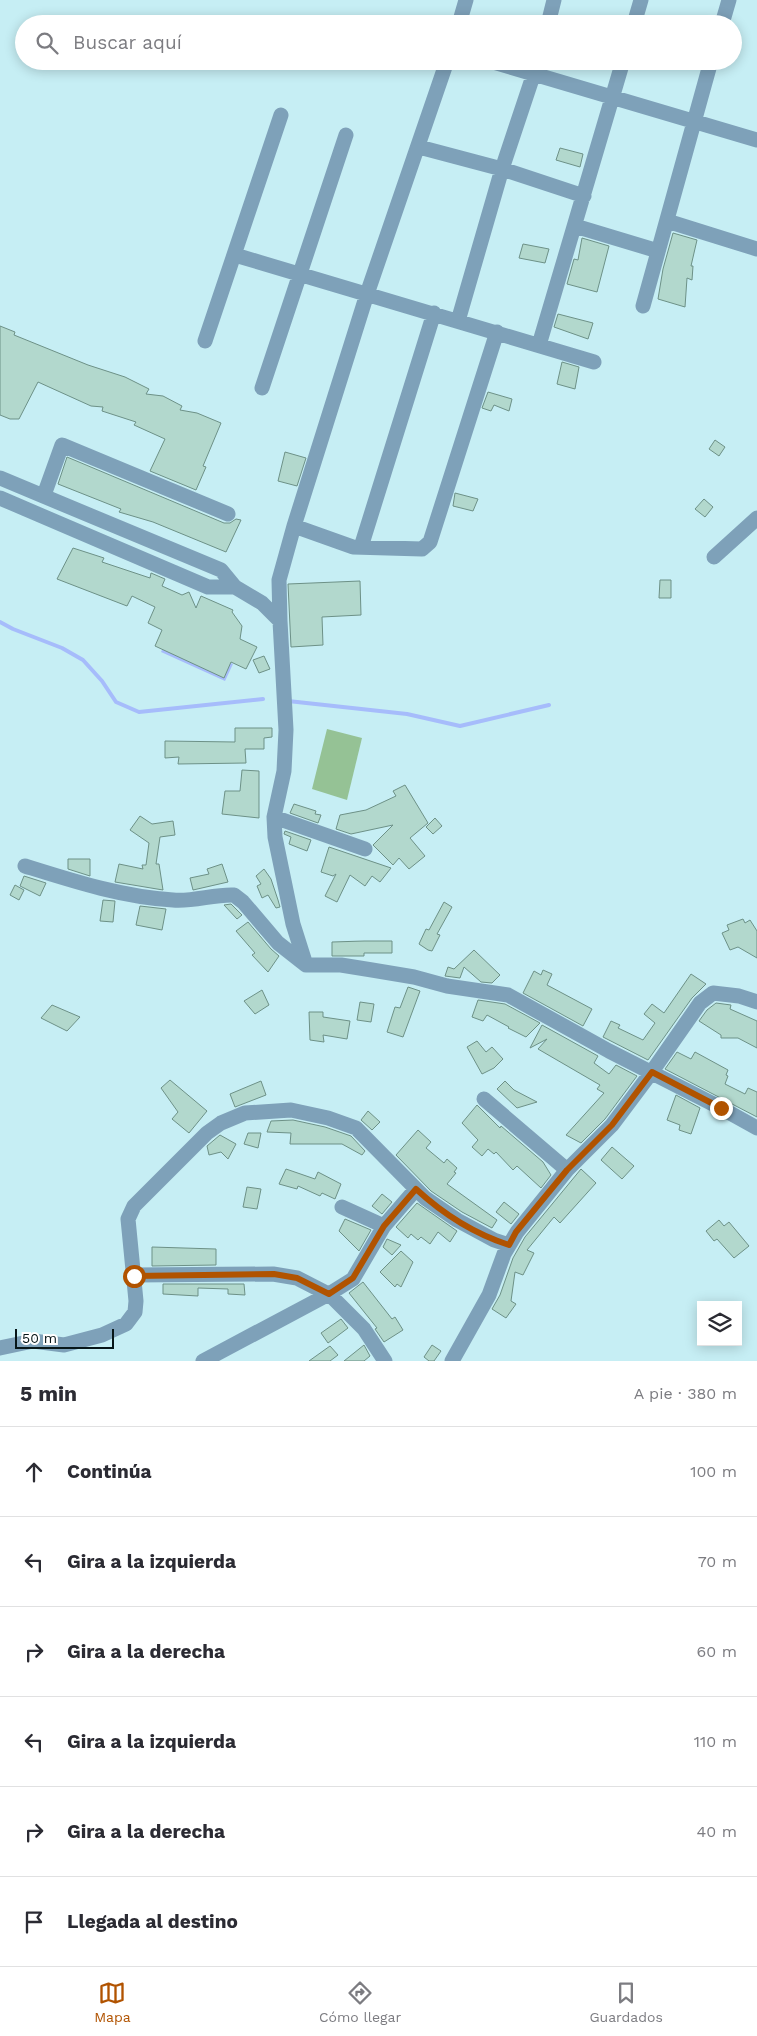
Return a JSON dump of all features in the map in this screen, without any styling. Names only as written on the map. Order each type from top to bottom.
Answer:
[{"type":"street","points":[[462,15],[466,0]]},
{"type":"street","points":[[550,15],[554,0]]},
{"type":"street","points":[[637,15],[641,0]]},
{"type":"street","points":[[725,15],[729,0]]},
{"type":"street","points":[[306,965],[293,924],[275,838],[274,817],[284,771],[286,730],[279,580],[294,526],[368,294],[444,70]]},
{"type":"street","points":[[458,321],[502,169],[535,70]]},
{"type":"street","points":[[542,70],[613,96],[757,140]]},
{"type":"street","points":[[539,345],[620,70]]},
{"type":"street","points":[[643,306],[709,70]]},
{"type":"street","points":[[205,341],[281,115]]},
{"type":"street","points":[[262,388],[346,135]]},
{"type":"street","points":[[419,147],[502,169],[584,196]]},
{"type":"street","points":[[667,221],[757,249]]},
{"type":"street","points":[[575,226],[658,251]]},
{"type":"street","points":[[235,255],[594,362]]},
{"type":"street","points":[[361,547],[434,314]]},
{"type":"street","points":[[294,526],[353,547],[422,549],[430,542],[497,332]]},
{"type":"street","points":[[44,495],[62,445],[228,514]]},
{"type":"street","points":[[235,587],[208,587],[3,499],[7,481],[222,570],[235,587],[262,603],[280,621]]},
{"type":"street","points":[[714,557],[757,518]]},
{"type":"street","points":[[274,817],[365,849]]},
{"type":"street","points":[[26,866],[78,883],[132,895],[174,901],[234,895],[243,902],[278,943],[306,965],[341,966],[414,976],[446,986],[508,995],[757,1128]]},
{"type":"street","points":[[452,1361],[489,1295],[516,1232],[567,1170],[612,1125],[700,1003],[712,993],[739,996],[757,1002]]},
{"type":"street","points":[[484,1099],[567,1170]]},
{"type":"street","points":[[0,1348],[33,1341],[64,1345],[102,1335],[126,1324],[135,1312],[134,1276],[128,1219],[134,1206],[206,1133],[221,1123],[245,1113],[291,1110],[328,1118],[356,1128],[416,1189],[456,1220],[494,1240],[509,1245]]},
{"type":"street","points":[[203,1361],[329,1294],[353,1278],[384,1226],[416,1189]]},
{"type":"street","points":[[342,1207],[384,1226]]},
{"type":"street","points":[[134,1276],[274,1274],[297,1278],[329,1294],[364,1329],[385,1361]]},
{"type":"green space","points":[[327,729],[362,738],[347,800],[312,789]]},
{"type":"water","points":[[169,636],[233,664],[225,681],[161,652]]},
{"type":"building","points":[[560,148],[583,154],[580,167],[556,160]]},
{"type":"building","points":[[673,233],[697,240],[691,266],[693,266],[692,280],[687,278],[685,307],[658,299],[663,269]]},
{"type":"building","points":[[582,238],[609,246],[597,292],[567,284],[574,259],[578,260]]},
{"type":"building","points":[[523,244],[549,249],[545,263],[519,258]]},
{"type":"building","points":[[558,314],[593,323],[588,339],[554,327]]},
{"type":"building","points":[[0,326],[15,332],[14,335],[88,365],[125,377],[149,389],[146,394],[163,396],[182,406],[180,410],[197,413],[221,423],[203,466],[206,467],[196,490],[150,471],[165,439],[134,425],[136,422],[102,411],[103,407],[91,406],[38,382],[19,419],[10,419],[0,415]]},
{"type":"building","points":[[562,362],[579,367],[575,389],[557,384]]},
{"type":"building","points":[[488,392],[512,399],[509,411],[494,405],[491,411],[482,408]]},
{"type":"building","points":[[715,440],[725,447],[719,456],[709,449]]},
{"type":"building","points":[[285,452],[306,458],[297,486],[278,481]]},
{"type":"building","points":[[67,457],[224,523],[230,523],[236,519],[241,520],[226,552],[153,522],[119,512],[121,509],[58,484]]},
{"type":"building","points":[[455,493],[478,499],[473,511],[453,506]]},
{"type":"building","points":[[704,499],[713,507],[705,517],[695,509]]},
{"type":"building","points":[[73,548],[104,558],[102,562],[150,578],[151,573],[165,579],[162,586],[182,595],[189,592],[196,608],[201,596],[233,610],[232,612],[242,626],[240,639],[257,647],[246,669],[231,662],[224,678],[155,646],[162,630],[148,623],[155,607],[132,596],[127,606],[57,579]]},
{"type":"building","points":[[660,580],[671,580],[671,598],[659,598]]},
{"type":"building","points":[[360,581],[361,615],[322,617],[323,645],[291,647],[288,584]]},
{"type":"building","points":[[264,656],[270,669],[259,673],[253,660]]},
{"type":"building","points":[[235,728],[272,728],[272,737],[264,738],[264,749],[245,749],[246,763],[178,764],[179,757],[165,758],[165,741],[235,742]]},
{"type":"building","points":[[242,770],[259,771],[259,818],[222,814],[225,791],[240,791]]},
{"type":"building","points":[[405,785],[428,823],[410,838],[425,856],[409,869],[399,858],[393,865],[373,845],[393,825],[351,834],[336,829],[340,815],[366,810],[396,796],[393,791]]},
{"type":"building","points":[[294,804],[316,811],[315,814],[321,815],[318,823],[290,813]]},
{"type":"building","points":[[140,816],[152,824],[173,821],[175,835],[160,837],[156,864],[159,864],[163,890],[115,882],[119,864],[143,869],[142,865],[146,865],[149,843],[130,830]]},
{"type":"building","points":[[435,818],[442,826],[433,834],[426,827]]},
{"type":"building","points":[[285,831],[311,840],[307,851],[289,844],[291,837],[284,834]]},
{"type":"building","points":[[329,847],[391,868],[380,882],[372,876],[365,886],[350,875],[337,902],[325,896],[336,874],[333,876],[321,872]]},
{"type":"building","points":[[68,859],[90,859],[90,876],[68,869]]},
{"type":"building","points":[[222,864],[228,882],[193,890],[190,878],[209,874],[207,869]]},
{"type":"building","points":[[264,869],[271,879],[280,907],[276,908],[268,895],[262,898],[257,886],[261,884],[256,876]]},
{"type":"building","points":[[24,876],[46,883],[40,896],[20,886]]},
{"type":"building","points":[[15,885],[24,890],[19,900],[10,895]]},
{"type":"building","points":[[103,900],[115,901],[113,922],[100,921]]},
{"type":"building","points":[[444,902],[452,907],[437,934],[440,935],[432,951],[428,950],[419,944],[426,929],[429,930]]},
{"type":"building","points":[[231,904],[242,915],[237,919],[224,905]]},
{"type":"building","points":[[140,906],[166,909],[162,930],[136,925]]},
{"type":"building","points":[[743,919],[745,923],[750,920],[757,931],[757,958],[738,947],[730,950],[722,933],[729,930],[727,925]]},
{"type":"building","points":[[248,922],[279,956],[268,972],[252,955],[255,953],[236,931]]},
{"type":"building","points":[[392,941],[392,953],[364,953],[364,956],[332,956],[332,942]]},
{"type":"building","points":[[474,950],[500,975],[492,983],[481,982],[464,967],[460,978],[445,976],[448,967],[454,969]]},
{"type":"building","points":[[543,970],[552,974],[547,985],[592,1009],[583,1026],[523,993],[534,971],[541,975]]},
{"type":"building","points":[[691,974],[706,984],[692,998],[648,1060],[603,1037],[611,1021],[620,1025],[618,1028],[643,1040],[655,1023],[644,1014],[652,1004],[664,1013]]},
{"type":"building","points":[[408,987],[420,991],[403,1037],[387,1032],[395,1007],[400,1008]]},
{"type":"building","points":[[262,990],[269,1005],[255,1014],[244,1001]]},
{"type":"building","points":[[478,1000],[505,1004],[540,1023],[526,1037],[487,1015],[483,1021],[472,1017]]},
{"type":"building","points":[[360,1002],[374,1004],[371,1022],[357,1020]]},
{"type":"building","points":[[716,1003],[731,1005],[730,1009],[757,1021],[757,1048],[738,1038],[721,1038],[721,1035],[699,1021],[707,1010]]},
{"type":"building","points":[[52,1005],[80,1017],[67,1031],[41,1018]]},
{"type":"building","points":[[309,1012],[323,1012],[323,1017],[350,1021],[347,1039],[323,1035],[324,1042],[310,1040]]},
{"type":"building","points":[[542,1025],[598,1056],[594,1063],[609,1074],[616,1065],[637,1076],[605,1119],[581,1143],[566,1135],[604,1093],[597,1089],[600,1085],[538,1049],[547,1039],[530,1048]]},
{"type":"building","points":[[477,1041],[486,1052],[492,1047],[503,1059],[494,1068],[482,1074],[467,1047]]},
{"type":"building","points":[[677,1052],[691,1059],[695,1052],[728,1070],[725,1084],[745,1094],[748,1088],[757,1092],[757,1117],[665,1069]]},
{"type":"building","points":[[170,1080],[207,1111],[189,1133],[172,1119],[178,1112],[161,1088]]},
{"type":"building","points":[[261,1081],[266,1095],[235,1107],[230,1094]]},
{"type":"building","points":[[505,1081],[514,1090],[537,1102],[517,1108],[497,1089]]},
{"type":"building","points":[[676,1095],[700,1108],[691,1134],[679,1130],[680,1125],[667,1120]]},
{"type":"building","points":[[477,1105],[500,1128],[501,1126],[543,1162],[551,1175],[541,1188],[517,1166],[513,1170],[496,1152],[494,1154],[488,1149],[482,1156],[472,1147],[478,1140],[462,1123]]},
{"type":"building","points":[[368,1111],[380,1122],[372,1130],[361,1120]]},
{"type":"building","points":[[293,1120],[325,1127],[351,1136],[365,1151],[362,1155],[342,1144],[290,1144],[291,1133],[267,1132],[271,1121]]},
{"type":"building","points":[[418,1130],[431,1142],[426,1148],[444,1163],[447,1159],[457,1168],[454,1172],[456,1173],[447,1184],[497,1220],[492,1228],[462,1212],[431,1191],[396,1155]]},
{"type":"building","points":[[248,1133],[261,1133],[258,1148],[244,1144]]},
{"type":"building","points":[[220,1135],[236,1144],[228,1159],[221,1152],[209,1155],[207,1146]]},
{"type":"building","points":[[612,1147],[634,1166],[622,1179],[601,1160]]},
{"type":"building","points":[[286,1169],[315,1179],[318,1172],[341,1184],[335,1199],[322,1193],[320,1196],[298,1186],[297,1189],[279,1184]]},
{"type":"building","points":[[581,1169],[596,1183],[560,1223],[554,1217],[527,1250],[534,1253],[523,1275],[515,1272],[511,1301],[516,1304],[506,1318],[492,1309],[500,1295],[513,1258],[525,1237]]},
{"type":"building","points":[[247,1187],[261,1189],[257,1209],[243,1207]]},
{"type":"building","points":[[382,1194],[392,1202],[382,1214],[372,1206]]},
{"type":"building","points":[[504,1202],[519,1214],[511,1224],[496,1212]]},
{"type":"building","points":[[417,1203],[457,1231],[450,1242],[438,1232],[430,1244],[421,1237],[418,1240],[411,1234],[408,1238],[396,1227]]},
{"type":"building","points":[[345,1219],[371,1230],[359,1251],[339,1231]]},
{"type":"building","points":[[719,1220],[724,1226],[729,1222],[749,1246],[734,1258],[717,1239],[714,1241],[706,1231]]},
{"type":"building","points":[[387,1239],[401,1245],[392,1255],[383,1247]]},
{"type":"building","points":[[152,1247],[216,1249],[216,1265],[152,1266]]},
{"type":"building","points":[[401,1251],[413,1262],[401,1287],[397,1284],[395,1287],[380,1272]]},
{"type":"building","points":[[363,1282],[392,1319],[395,1317],[403,1330],[384,1342],[375,1329],[377,1328],[349,1293]]},
{"type":"building","points":[[163,1284],[244,1284],[245,1295],[228,1294],[228,1289],[198,1288],[198,1296],[163,1294]]},
{"type":"building","points":[[341,1319],[348,1328],[328,1343],[321,1333]]},
{"type":"building","points":[[364,1345],[370,1356],[364,1361],[344,1361]]},
{"type":"building","points":[[432,1345],[441,1351],[434,1361],[429,1361],[424,1357]]},
{"type":"building","points":[[330,1346],[338,1355],[330,1361],[309,1361]]},
{"type":"waterway","points":[[0,622],[62,648],[83,660],[102,681],[116,702],[139,712],[263,699]]},
{"type":"waterway","points":[[288,701],[407,714],[460,726],[549,705]]},
{"type":"route","points":[[134,1276],[274,1274],[297,1278],[329,1294],[353,1278],[384,1226],[416,1189],[425,1198],[456,1220],[494,1240],[509,1245],[516,1232],[567,1170],[612,1125],[652,1072],[721,1108]]}]
